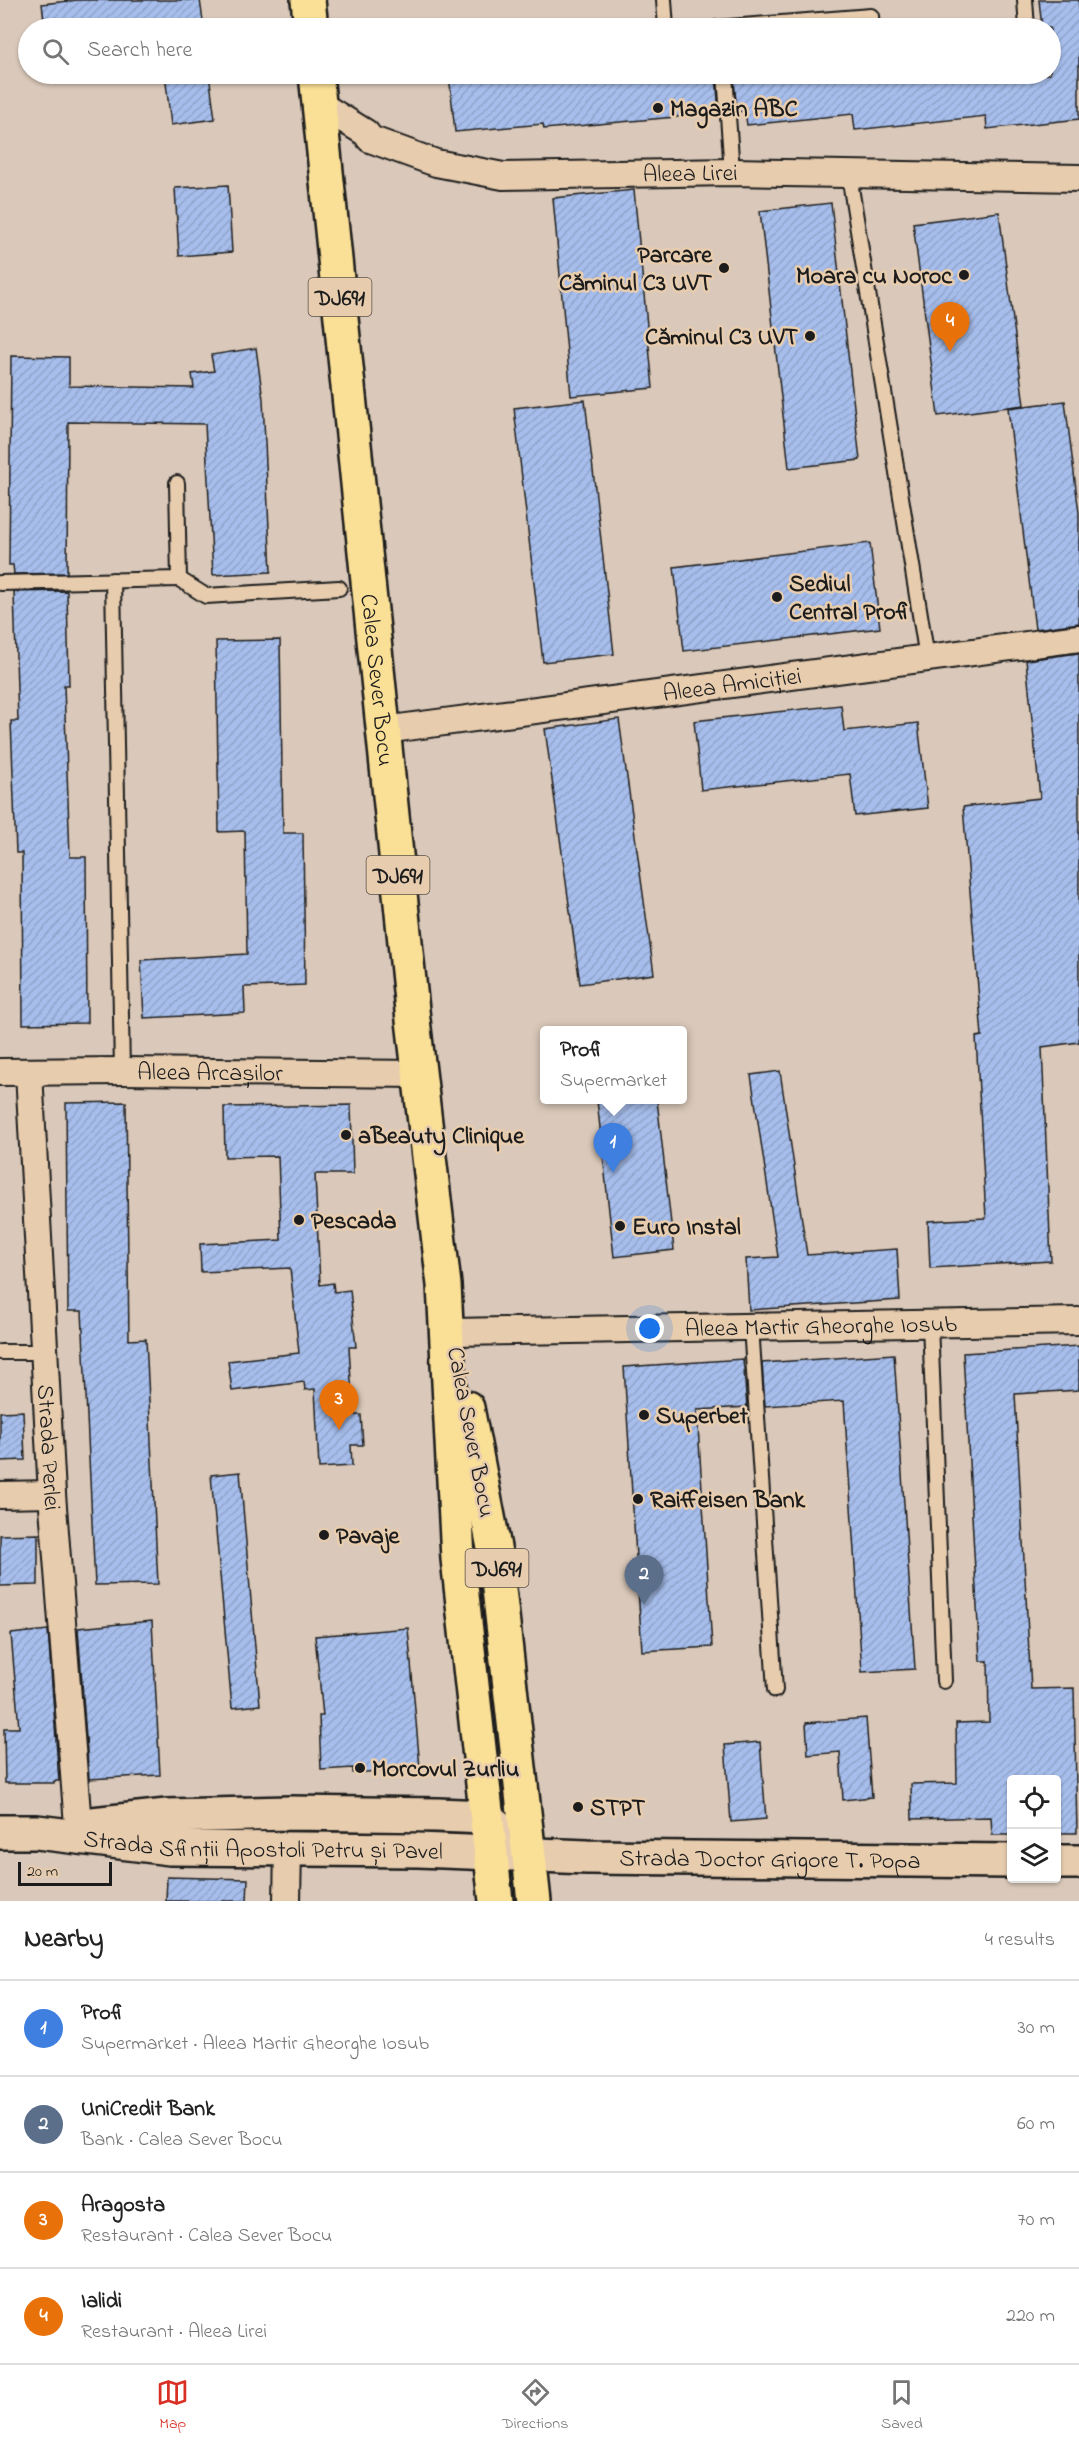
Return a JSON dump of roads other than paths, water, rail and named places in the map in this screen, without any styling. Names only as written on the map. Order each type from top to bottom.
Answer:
[{"type":"main road","points":[[308,0],[310,18]]},
{"type":"main road","name":"Calea Sever Bocu","points":[[318,89],[444,1285],[459,1559],[496,1901]]},
{"type":"main road","name":"Calea Sever Bocu","points":[[444,1285],[495,1553],[534,1901]]},
{"type":"main road","name":"Strada Sfinții Apostoli Petru și Pavel","points":[[37,1832],[78,1825],[167,1816],[290,1813],[486,1817]]},
{"type":"main road","points":[[486,1817],[529,1853]]},
{"type":"main road","name":"Strada Sfinții Apostoli Petru și Pavel","points":[[0,1832],[37,1832],[170,1848],[529,1853]]},
{"type":"main road","name":"Strada Doctor Grigore T. Popa","points":[[529,1853],[587,1857],[1007,1861]]},
{"type":"main road","points":[[1061,1862],[1079,1862]]},
{"type":"street","name":"Aleea Lirei","points":[[318,89],[370,139],[436,163],[503,176],[732,172],[1079,178]]},
{"type":"street","name":"Aleea Amiciției","points":[[384,730],[1079,638]]},
{"type":"street","name":"Aleea Arcașilor","points":[[0,1072],[420,1074]]},
{"type":"street","name":"Strada Perlei","points":[[29,1072],[52,1494],[78,1825]]},
{"type":"street","name":"Aleea Martir Gheorghe Iosub","points":[[453,1332],[1079,1321]]},
{"type":"street","points":[[0,1495],[52,1494]]},
{"type":"street","points":[[287,1901],[288,1848]]},
{"type":"lane","points":[[664,0],[665,18]]},
{"type":"lane","points":[[1025,0],[1026,18]]},
{"type":"lane","points":[[846,18],[871,16],[871,18]]},
{"type":"lane","points":[[726,84],[732,172]]},
{"type":"lane","points":[[849,175],[927,658]]},
{"type":"lane","points":[[177,483],[179,579]]},
{"type":"lane","points":[[0,583],[179,579],[206,596],[339,588]]},
{"type":"lane","points":[[113,580],[122,1071]]},
{"type":"lane","points":[[930,1323],[944,1681]]},
{"type":"lane","points":[[751,1326],[774,1690]]},
{"type":"lane","points":[[0,1352],[44,1352]]},
{"type":"place","name":"Magazin ABC","points":[[658,108]]},
{"type":"place","name":"Parcare Căminul C3 UVT","points":[[724,268]]},
{"type":"place","name":"Moara cu Noroc","points":[[964,275]]},
{"type":"place","name":"Căminul C3 UVT","points":[[810,336]]},
{"type":"place","name":"Ialidi","points":[[950,352]]},
{"type":"place","name":"Sediul Central Profi","points":[[777,597]]},
{"type":"place","name":"aBeauty Clinique","points":[[346,1135]]},
{"type":"place","name":"Profi","points":[[613,1173]]},
{"type":"place","name":"Pescada","points":[[299,1220]]},
{"type":"place","name":"Euro Instal","points":[[620,1226]]},
{"type":"place","name":"Superbet","points":[[644,1415]]},
{"type":"place","name":"Aragosta","points":[[339,1430]]},
{"type":"place","name":"Raiffeisen Bank","points":[[638,1499]]},
{"type":"place","name":"Pavaje","points":[[324,1535]]},
{"type":"place","name":"UniCredit Bank","points":[[644,1605]]},
{"type":"place","name":"Morcovul Zurliu","points":[[360,1768]]},
{"type":"place","name":"STPT","points":[[578,1807]]}]
